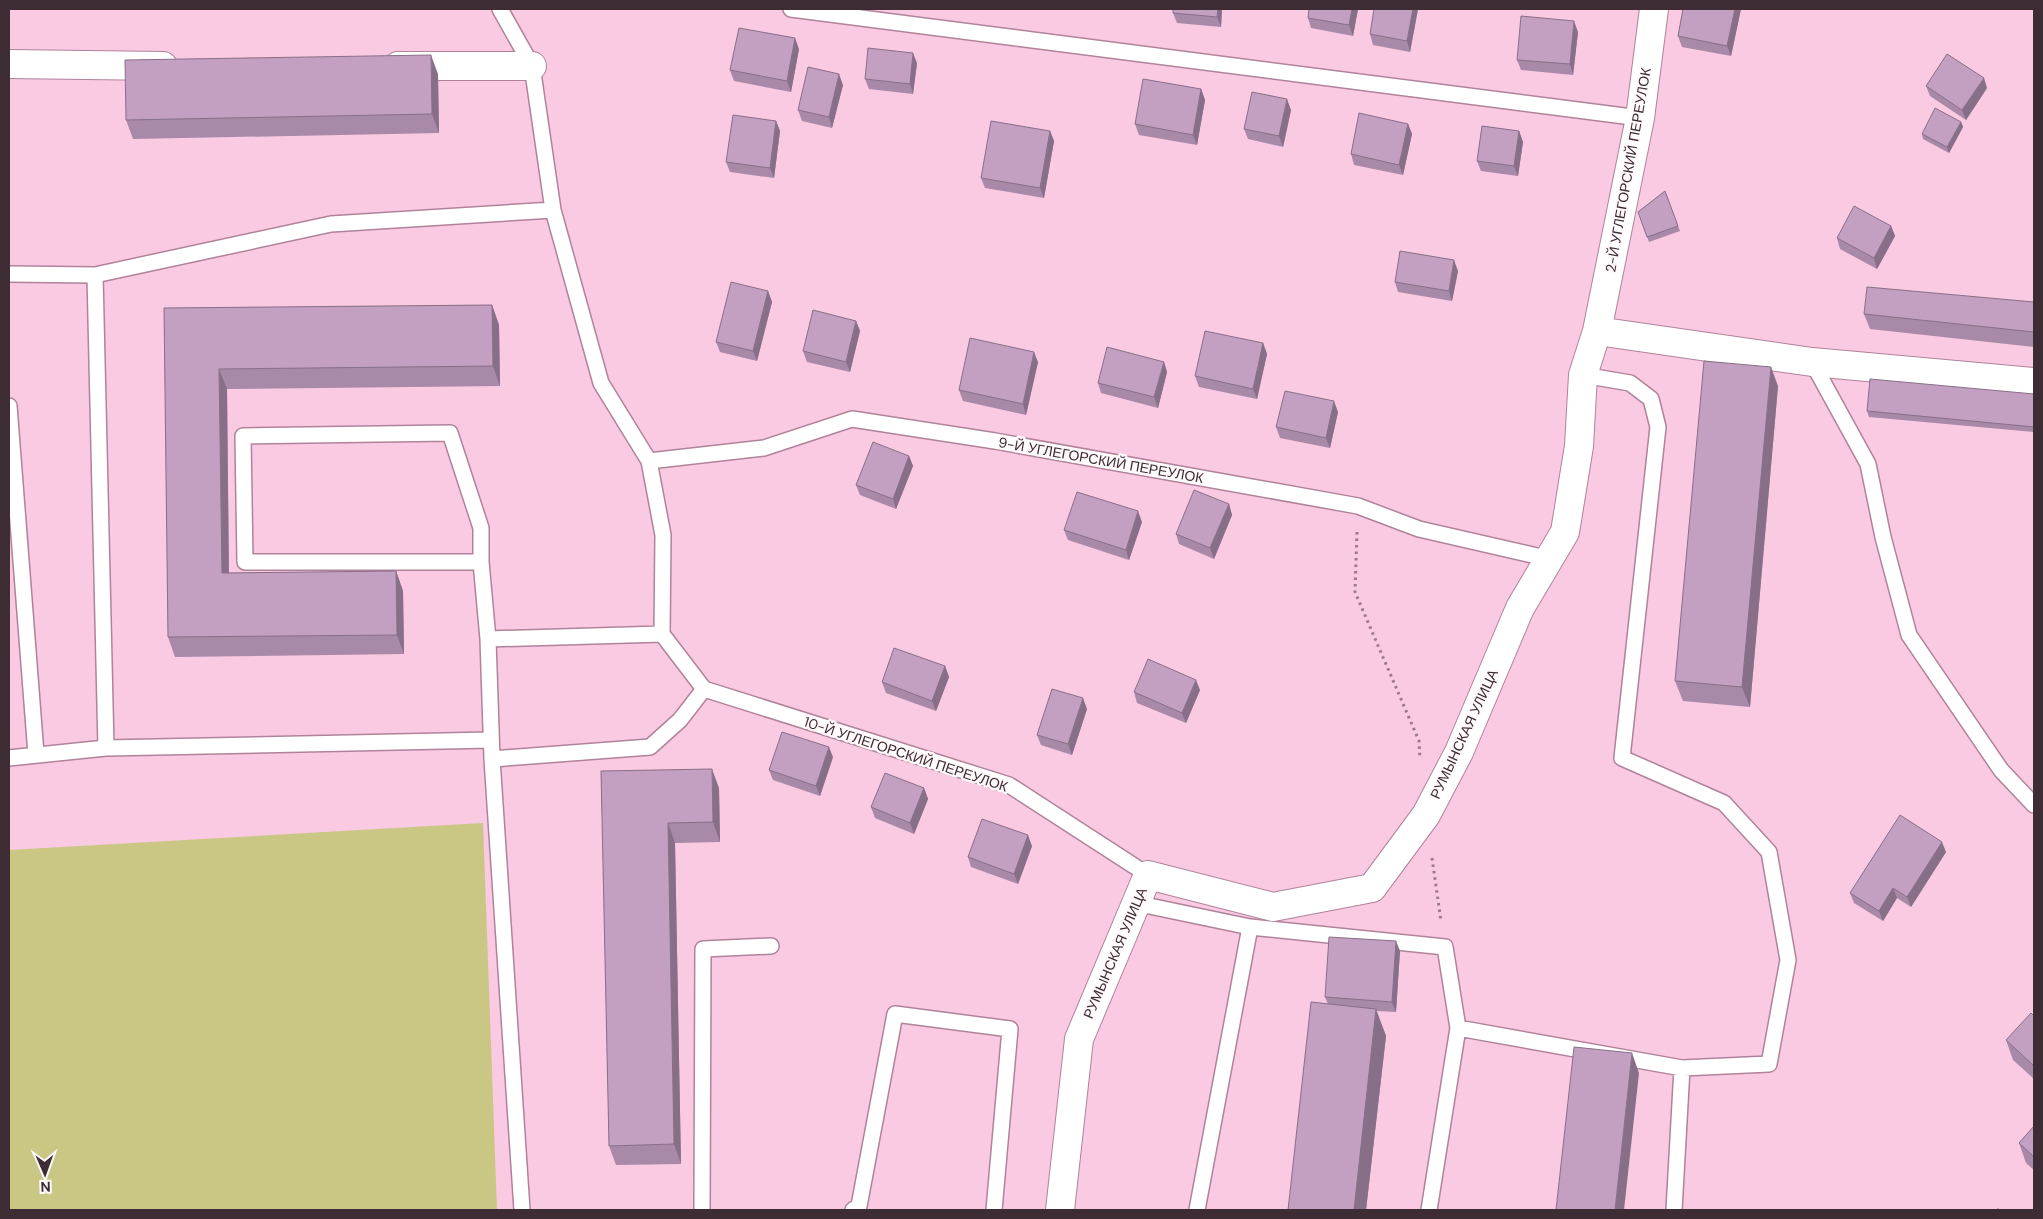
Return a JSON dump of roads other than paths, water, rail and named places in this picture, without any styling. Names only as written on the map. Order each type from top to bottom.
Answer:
[{"type":"street","name":"2-Й УГЛЕГОРСКИЙ ПЕРЕУЛОК","points":[[1597,331],[1640,118],[1654,9]]},
{"type":"street","points":[[9,64],[192,66]]},
{"type":"street","points":[[372,66],[532,66]]},
{"type":"street","points":[[1597,331],[1812,362],[2034,382]]},
{"type":"street","name":"РУМЫНСКАЯ УЛИЦА","points":[[1060,1210],[1079,1038],[1148,875],[1273,907],[1372,888],[1426,815],[1459,752],[1520,608],[1565,532],[1579,446],[1583,375],[1597,331]]},
{"type":"lane","points":[[492,759],[650,747],[680,720],[704,689],[662,634],[663,535],[649,461],[601,383],[553,210],[532,66],[500,9]]},
{"type":"lane","points":[[791,9],[1640,118]]},
{"type":"lane","points":[[9,274],[95,275],[331,224],[553,210]]},
{"type":"lane","points":[[95,275],[106,748]]},
{"type":"lane","points":[[1812,362],[1868,464],[1883,537],[1909,635],[2001,770],[2034,805]]},
{"type":"lane","points":[[1458,1028],[1682,1068],[1769,1064],[1788,960],[1769,852],[1724,803],[1622,758],[1658,427],[1651,399],[1630,383],[1583,375]]},
{"type":"lane","points":[[9,406],[36,754]]},
{"type":"lane","name":"9-Й УГЛЕГОРСКИЙ ПЕРЕУЛОК","points":[[649,461],[764,448],[852,418],[995,441],[1358,506],[1419,529],[1550,559]]},
{"type":"lane","points":[[481,562],[245,562],[243,436],[450,432],[481,528],[481,562],[488,639],[492,759],[522,1210]]},
{"type":"lane","points":[[488,639],[662,634]]},
{"type":"lane","name":"10-Й УГЛЕГОРСКИЙ ПЕРЕУЛОК","points":[[704,689],[1009,785],[1148,875]]},
{"type":"lane","points":[[9,758],[106,748],[492,740]]},
{"type":"lane","points":[[1135,903],[1250,927],[1445,947],[1458,1028],[1429,1210]]},
{"type":"lane","points":[[1197,1210],[1250,927]]},
{"type":"lane","points":[[702,1210],[703,949],[772,946]]},
{"type":"lane","points":[[853,1210],[859,1206],[895,1014],[1010,1029],[994,1210]]},
{"type":"lane","points":[[1674,1210],[1682,1068]]}]
